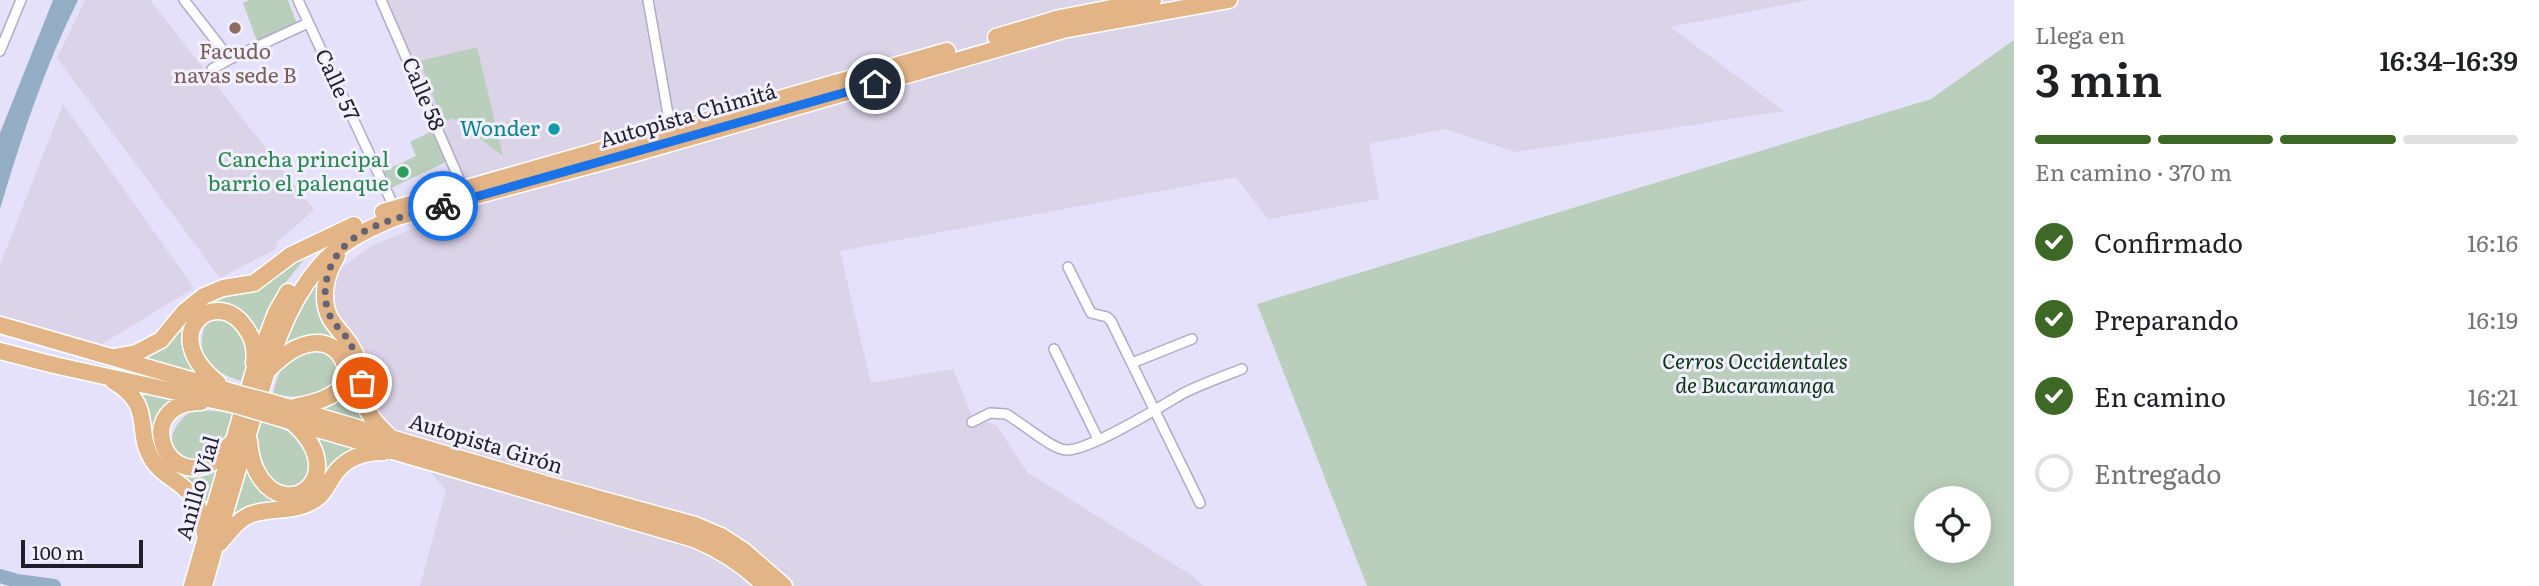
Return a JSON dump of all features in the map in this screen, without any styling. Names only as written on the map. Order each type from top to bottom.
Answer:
[{"type":"highway","name":"Autopista Chimitá","points":[[261,371],[276,313],[293,285],[324,247],[354,225],[394,207],[671,131],[1060,18],[1153,0]]},
{"type":"highway","name":"Autopista Chimitá","points":[[245,401],[297,298],[316,269],[347,242],[397,217],[612,160],[1053,33],[1229,0]]},
{"type":"highway","points":[[114,357],[136,353],[161,340],[184,312],[204,296],[223,288],[254,283],[291,256],[354,225]]},
{"type":"highway","points":[[98,374],[130,392],[138,403],[152,460],[194,499],[210,544],[250,515],[304,506],[317,499],[332,476],[352,458],[395,445],[365,406],[357,359],[347,338],[331,319],[327,307],[326,283],[329,271],[347,242]]},
{"type":"highway","points":[[221,311],[240,320],[253,342],[261,371],[292,350],[316,342],[335,349],[343,358],[346,368],[339,388],[322,400],[290,414],[307,435],[317,458],[316,479],[309,488],[290,496],[279,494],[263,481],[241,438],[217,459],[204,465],[180,465],[164,450],[160,439],[161,427],[175,408],[185,403],[245,401],[203,370],[191,353],[191,331],[202,315],[221,311]]},
{"type":"highway","name":"Autopista Girón","points":[[5,327],[114,357],[245,401],[694,539],[731,558],[765,586]]},
{"type":"highway","name":"Autopista Girón","points":[[0,351],[98,374],[245,401]]},
{"type":"highway","name":"Anillo Víal","points":[[192,586],[210,544],[241,438],[245,401]]},
{"type":"highway","name":"Autopista Girón","points":[[395,445],[695,525],[721,536],[744,551],[784,586]]},
{"type":"highway","name":"Anillo Víal","points":[[204,586],[210,544]]},
{"type":"street","points":[[0,51],[21,0]]},
{"type":"street","points":[[184,0],[230,59]]},
{"type":"street","name":"Calle 57","points":[[298,0],[394,207]]},
{"type":"street","name":"Calle 58","points":[[381,0],[463,188]]},
{"type":"street","points":[[648,0],[671,131]]},
{"type":"street","points":[[212,69],[308,23]]},
{"type":"street","points":[[1068,267],[1091,313],[1107,317],[1111,321],[1200,503]]},
{"type":"street","points":[[1132,363],[1192,339]]},
{"type":"street","points":[[1054,349],[1098,439]]},
{"type":"street","points":[[972,422],[990,413],[1006,414],[1066,450],[1081,447],[1156,411],[1184,393],[1242,369]]},
{"type":"shaded area","points":[[85,0],[150,0],[314,210],[276,243],[276,249],[220,278],[57,58]]},
{"type":"shaded area","points":[[388,0],[1809,0],[1670,27],[1784,111],[1516,152],[1445,129],[1369,144],[1379,199],[1268,219],[1236,177],[840,251],[871,383],[953,369],[973,419],[996,425],[1027,472],[1194,577],[1203,586],[420,586],[446,490],[377,412],[361,350],[338,324],[328,294],[339,270],[371,246],[468,206]]},
{"type":"shaded area","points":[[63,104],[194,288],[102,344],[0,315],[0,265]]},
{"type":"green space","points":[[249,0],[288,0],[297,24],[257,41],[243,3]]},
{"type":"green space","name":"Cerros Occidentales de Bucaramanga","points":[[2014,40],[2014,586],[1367,586],[1257,304],[1931,99]]},
{"type":"green space","points":[[477,47],[503,156],[453,118],[443,122],[420,61]]},
{"type":"green space","points":[[432,131],[446,162],[389,189],[382,172],[416,156],[410,142]]},
{"type":"green space","points":[[308,254],[280,290],[257,343],[256,336],[206,310],[190,361],[196,373],[136,357],[155,353],[172,340],[188,317],[198,309],[213,301],[240,293]]},
{"type":"green space","points":[[325,271],[369,426],[314,408],[350,380],[318,335],[303,337],[278,354],[299,307]]},
{"type":"green space","points":[[219,319],[236,329],[245,344],[244,382],[222,374],[204,355],[202,346],[206,322]]},
{"type":"green space","points":[[325,348],[338,364],[331,385],[324,391],[304,396],[273,394],[283,365],[288,360],[302,353]]},
{"type":"green space","points":[[131,387],[178,396],[159,419],[179,469],[222,460],[206,516],[157,457],[144,403]]},
{"type":"green space","points":[[192,410],[233,412],[223,443],[212,454],[200,459],[189,459],[179,454],[173,446],[173,436],[178,424]]},
{"type":"green space","points":[[260,421],[290,432],[305,444],[313,466],[307,481],[293,489],[273,480],[266,472],[258,453],[257,432]]},
{"type":"green space","points":[[314,433],[371,449],[354,450],[339,457],[321,487],[226,529],[247,457],[254,475],[299,496],[323,456],[321,443]]},
{"type":"water","points":[[53,0],[78,0],[34,103],[0,209],[0,133]]},
{"type":"waterway","points":[[0,576],[54,586]]},
{"type":"way so far","points":[[362,383],[353,348],[331,319],[327,307],[325,295],[329,271],[347,242],[361,233],[397,217],[443,206]]},
{"type":"place","name":"Facudo navas sede B","points":[[235,28]]},
{"type":"place","name":"Wonder","points":[[554,129]]},
{"type":"place","name":"Cancha principal barrio el palenque","points":[[403,172]]},
{"type":"route","points":[[443,206],[875,84]]}]
